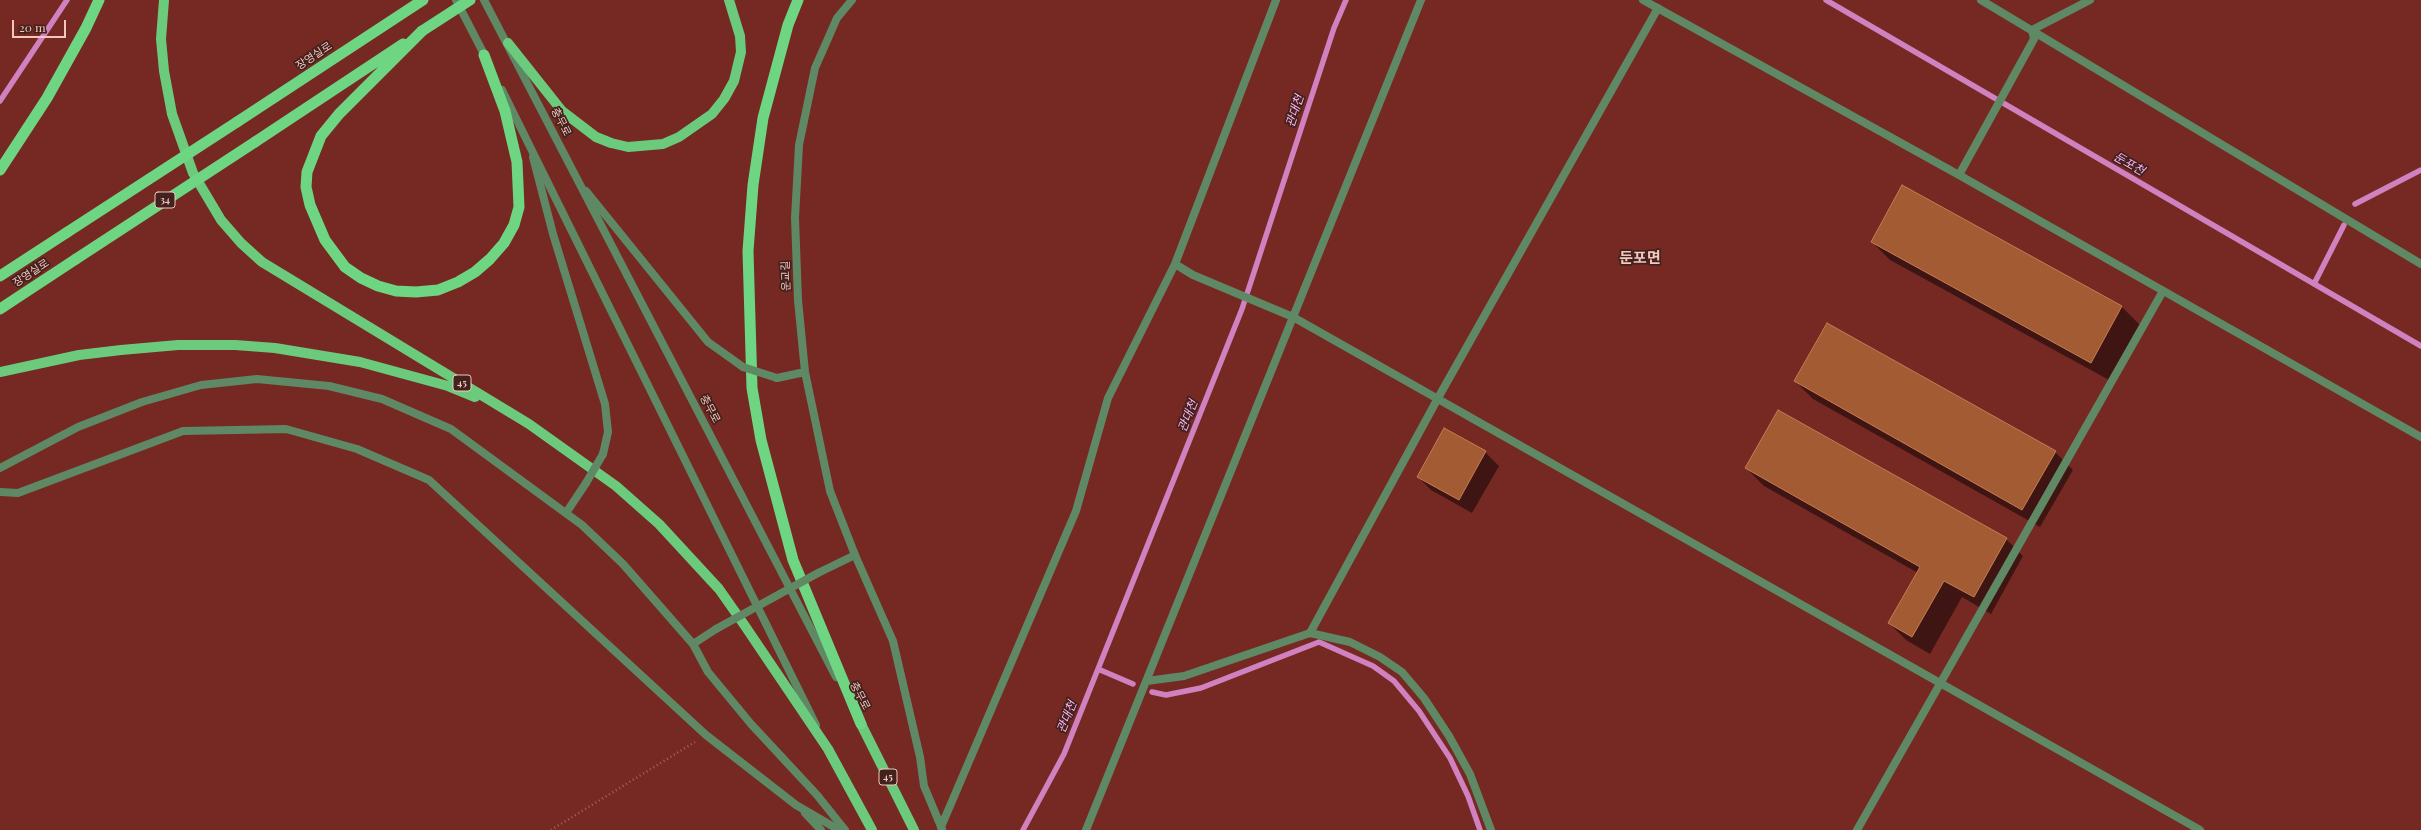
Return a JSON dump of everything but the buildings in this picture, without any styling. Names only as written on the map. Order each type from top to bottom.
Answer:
[{"type":"highway","points":[[0,170],[47,98],[86,28],[99,0]]},
{"type":"highway","name":"장영실로","points":[[0,276],[424,0]]},
{"type":"highway","name":"34","points":[[422,31],[470,0]]},
{"type":"highway","name":"45","points":[[798,0],[788,25],[763,118],[753,185],[748,251],[752,388],[761,440],[793,560],[861,724]]},
{"type":"highway","points":[[422,31],[339,114],[321,136],[307,172],[306,186],[310,205],[325,240],[345,267],[361,278],[378,286],[396,291],[416,292],[438,290],[458,282],[475,272],[490,259],[504,243],[514,225],[519,207],[517,162],[505,111],[484,55]]},
{"type":"highway","name":"장영실로","points":[[0,309],[422,31]]},
{"type":"main road","name":"45","points":[[164,0],[161,39],[164,71],[172,114],[193,173],[210,203],[231,232],[262,262],[529,424],[616,486],[659,524],[719,589],[828,749],[872,830]]},
{"type":"main road","points":[[508,43],[562,111],[596,137],[611,144],[628,147],[663,144],[679,137],[712,114],[724,99],[734,81],[739,66],[740,36],[729,0]]},
{"type":"main road","points":[[0,372],[78,355],[178,345],[275,348],[360,362],[403,372],[448,386],[488,403],[529,424]]},
{"type":"main road","name":"충무로","points":[[861,724],[914,830]]},
{"type":"street","points":[[456,0],[531,148],[828,749]]},
{"type":"street","name":"충무로","points":[[484,0],[508,43],[579,183],[861,724]]},
{"type":"street","name":"운교길","points":[[852,0],[837,18],[815,68],[800,145],[795,218],[798,300],[805,372],[830,490],[855,555],[893,641],[920,757],[924,786],[942,828]]},
{"type":"street","points":[[942,828],[1076,511],[1108,398],[1175,264],[1276,0]]},
{"type":"street","points":[[1086,830],[1148,681],[1421,0]]},
{"type":"street","points":[[1643,0],[1959,175],[2421,437]]},
{"type":"street","points":[[1980,0],[2421,264]]},
{"type":"street","points":[[2032,30],[2090,0]]},
{"type":"street","points":[[1310,633],[1438,398],[1658,8]]},
{"type":"street","points":[[1959,175],[2034,39],[2032,30]]},
{"type":"street","points":[[531,148],[553,234],[605,404],[608,432],[603,454],[566,513]]},
{"type":"street","points":[[579,183],[708,342],[743,368],[777,378],[805,372]]},
{"type":"street","points":[[1175,264],[1193,274],[1293,317],[1942,682],[2200,830]]},
{"type":"street","points":[[1857,830],[2163,291]]},
{"type":"street","points":[[0,468],[78,427],[142,402],[200,385],[258,379],[329,386],[382,400],[451,430],[566,513],[623,564],[694,644],[708,672],[751,724],[817,795],[845,830]]},
{"type":"street","points":[[0,492],[18,493],[183,432],[286,428],[358,449],[429,480],[706,735],[796,805],[821,830]]},
{"type":"street","points":[[694,644],[716,629],[818,573],[855,555]]},
{"type":"street","points":[[1148,681],[1184,676],[1310,633],[1350,642],[1380,657],[1402,672],[1424,698],[1449,736],[1470,774],[1491,830]]},
{"type":"street","points":[[796,805],[839,830]]},
{"type":"path","points":[[551,830],[706,735]]},
{"type":"waterway","points":[[0,101],[67,0]]},
{"type":"waterway","name":"관대천","points":[[1023,830],[1064,754],[1242,309],[1334,28],[1346,0]]},
{"type":"waterway","name":"둔포천","points":[[1826,0],[2421,346]]},
{"type":"waterway","points":[[2355,204],[2421,170]]},
{"type":"waterway","points":[[2314,284],[2344,225]]},
{"type":"waterway","points":[[1152,692],[1166,695],[1201,688],[1319,642],[1373,666],[1394,681],[1419,711],[1450,758],[1468,796],[1480,830]]},
{"type":"waterway","points":[[1098,669],[1133,684]]},
{"type":"district","name":"둔포면","points":[[1640,258]]}]
